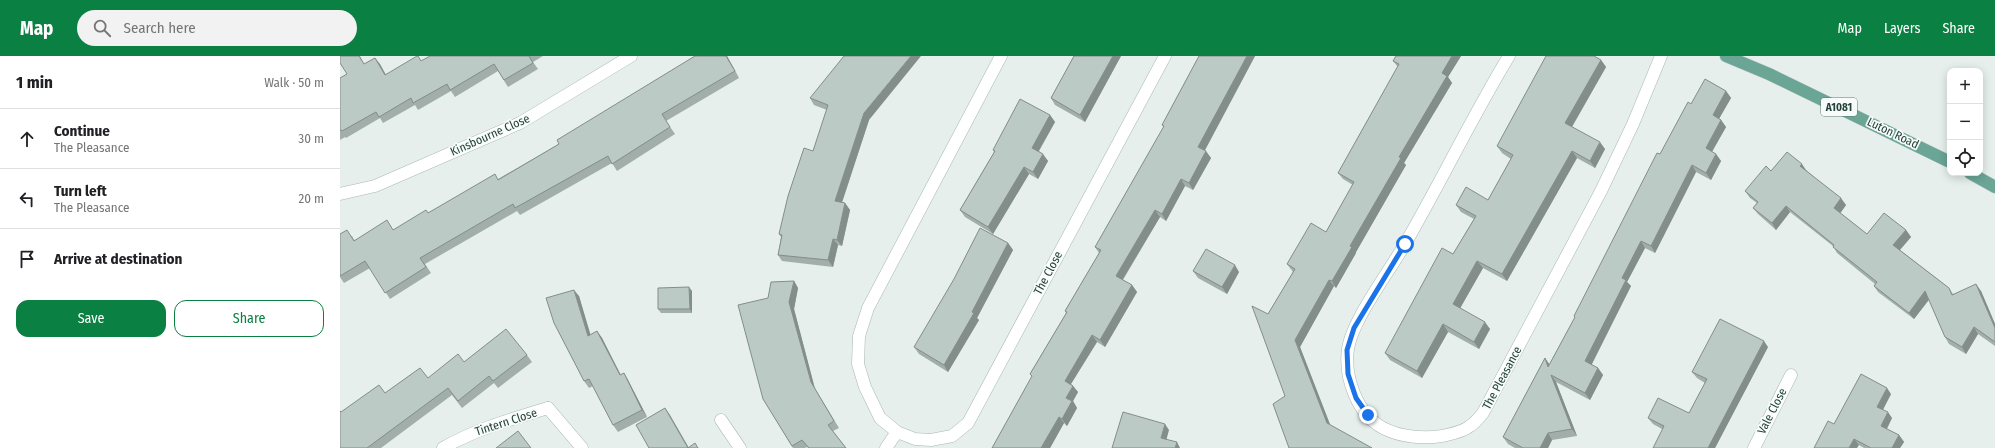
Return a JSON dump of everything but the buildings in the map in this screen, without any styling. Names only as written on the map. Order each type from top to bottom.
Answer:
[{"type":"main road","name":"Luton Road","points":[[1726,56],[1769,74],[1947,161]]},
{"type":"main road","points":[[1975,176],[1995,187]]},
{"type":"street","name":"Kinsbourne Close","points":[[340,194],[375,186],[520,123],[631,56]]},
{"type":"street","name":"The Close","points":[[1001,56],[868,308],[859,336],[858,364],[865,387],[880,418],[897,432],[915,439],[931,440],[952,436],[968,423],[1166,56]]},
{"type":"street","name":"The Pleasance","points":[[1509,56],[1405,244],[1354,328],[1347,350],[1348,374],[1356,398],[1368,415],[1383,428],[1407,435],[1429,438],[1452,434],[1470,427],[1483,414],[1601,191],[1633,124],[1661,56]]},
{"type":"street","name":"Vale Close","points":[[1754,448],[1790,375]]},
{"type":"street","name":"Tintern Close","points":[[442,448],[458,439],[502,421],[548,408],[582,448]]},
{"type":"street","points":[[721,420],[740,448]]},
{"type":"street","points":[[886,448],[897,432]]},
{"type":"route","points":[[1368,415],[1356,398],[1348,374],[1347,350],[1354,328],[1405,244]]}]
